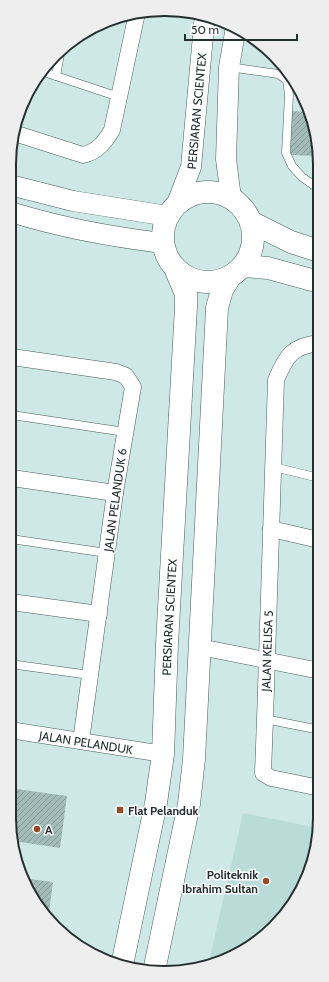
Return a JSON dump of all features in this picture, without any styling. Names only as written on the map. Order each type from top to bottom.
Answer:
[{"type":"main road","points":[[155,966],[189,804],[194,758],[217,308],[222,290],[237,272],[251,253],[254,238],[251,222],[243,208],[231,198],[216,193],[200,193],[187,197],[172,211],[163,230],[163,243],[167,256],[175,268],[186,277],[200,282],[214,282],[237,272],[268,268],[313,280]]},
{"type":"main road","points":[[251,222],[291,242],[313,249]]},
{"type":"main road","name":"PERSIARAN SCIENTEX","points":[[123,960],[156,803],[163,754],[167,637],[186,307],[186,294],[175,268]]},
{"type":"street","points":[[19,135],[68,151],[83,154],[88,154],[107,140],[112,130],[135,19]]},
{"type":"street","name":"PERSIARAN SCIENTEX","points":[[172,211],[192,167],[204,21]]},
{"type":"street","points":[[231,198],[226,158],[229,67],[235,34]]},
{"type":"street","points":[[16,187],[73,201],[172,211]]},
{"type":"street","points":[[16,214],[47,223],[103,236],[163,243]]},
{"type":"street","name":"JALAN KELISA 5","points":[[313,344],[301,347],[291,353],[284,362],[276,380],[265,719],[262,764],[263,773],[271,778],[313,787]]},
{"type":"street","name":"JALAN PELANDUK 6","points":[[16,358],[116,372],[126,376],[132,387],[115,493],[81,741]]},
{"type":"street","points":[[16,479],[115,493]]},
{"type":"street","points":[[271,529],[313,538]]},
{"type":"street","points":[[16,603],[99,614]]},
{"type":"street","points":[[200,647],[313,670]]},
{"type":"street","name":"JALAN PELANDUK","points":[[16,731],[163,754]]},
{"type":"lane","points":[[56,76],[59,59]]},
{"type":"lane","points":[[229,67],[278,74],[286,79]]},
{"type":"lane","points":[[48,73],[119,97]]},
{"type":"lane","points":[[287,81],[290,95],[286,153],[292,166],[302,177],[313,185]]},
{"type":"lane","points":[[16,416],[125,432]]},
{"type":"lane","points":[[274,467],[313,477]]},
{"type":"lane","points":[[16,540],[107,553]]},
{"type":"lane","points":[[16,665],[90,675]]},
{"type":"lane","points":[[265,719],[313,729]]},
{"type":"shaded area","name":"Politeknik Ibrahim Sultan","points":[[243,813],[313,827],[308,856],[302,874],[293,892],[282,908],[270,923],[247,941],[230,951],[210,959]]},
{"type":"building","points":[[292,111],[303,112],[308,126],[313,156],[290,155]]},
{"type":"building","name":"A","points":[[16,789],[67,796],[60,848],[18,842],[16,827]]},
{"type":"building","points":[[29,879],[53,882],[49,911],[41,900]]},
{"type":"place","name":"Flat Pelanduk","points":[[120,810]]},
{"type":"place","name":"A","points":[[37,829]]},
{"type":"place","name":"Politeknik Ibrahim Sultan","points":[[266,881]]}]
